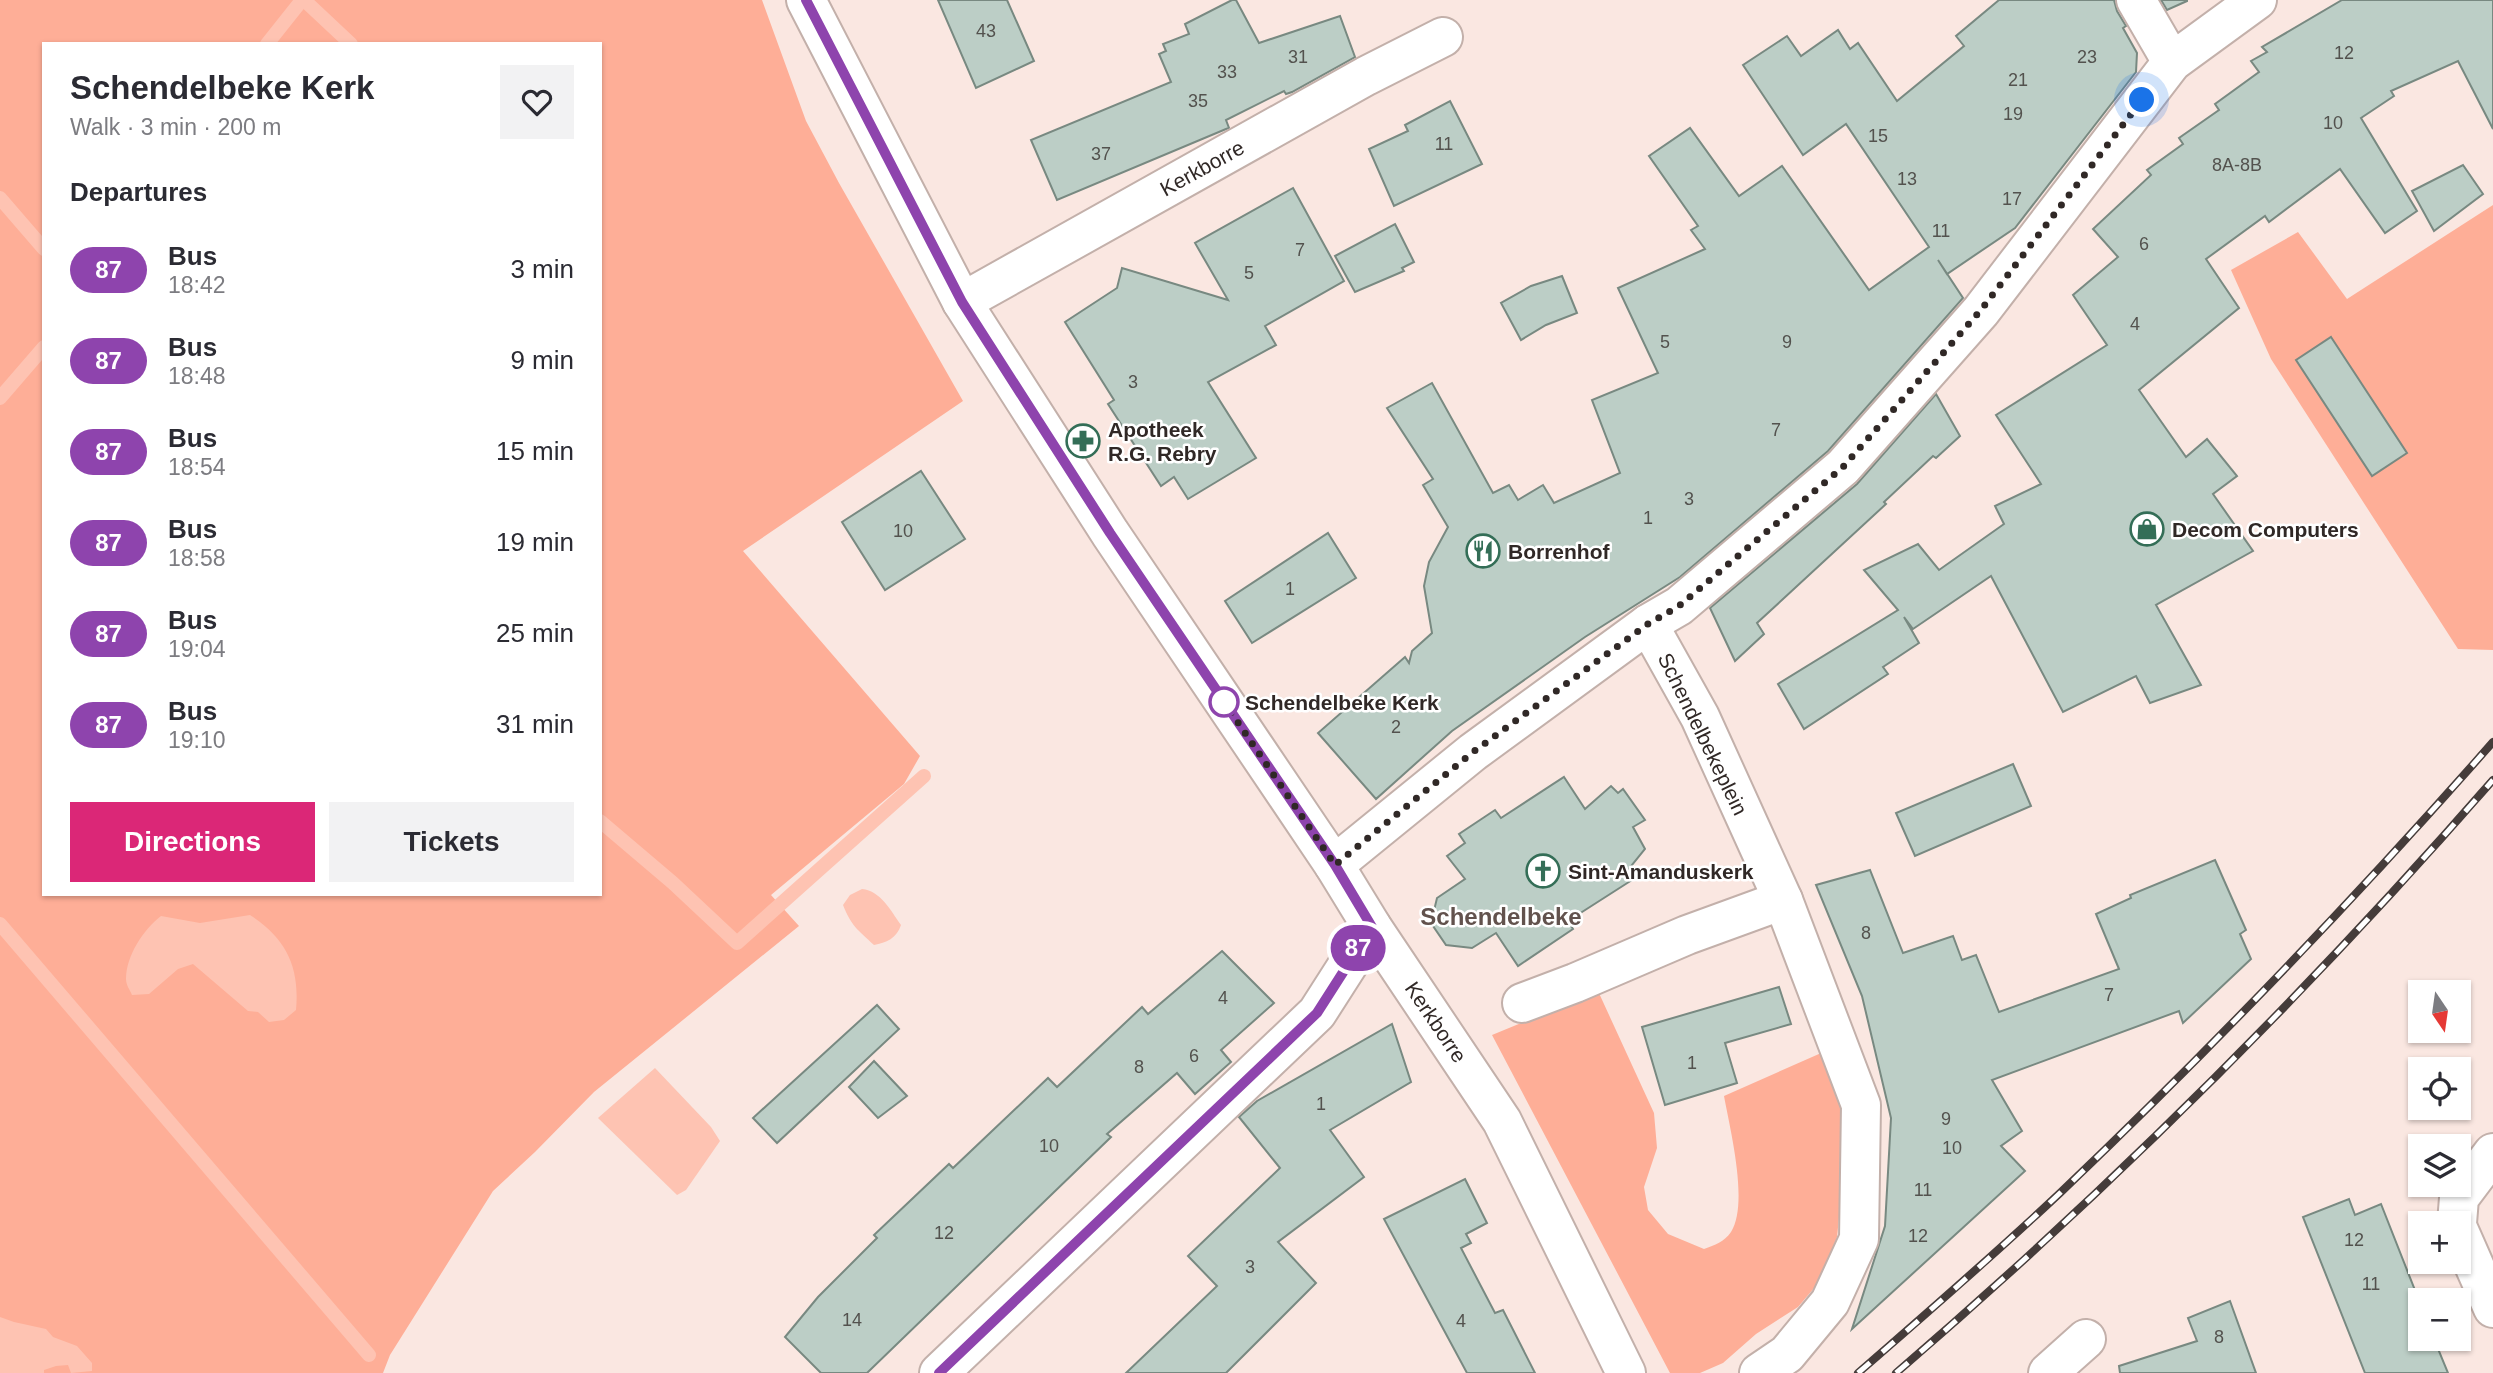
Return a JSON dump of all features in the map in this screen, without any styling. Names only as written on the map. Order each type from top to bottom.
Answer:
[{"type":"street","name":"Kerkborre","points":[[806,0],[962,302],[1110,533],[1335,865],[1372,927],[1503,1121],[1626,1373]]},
{"type":"street","points":[[2136,0],[2172,62]]},
{"type":"street","points":[[1335,865],[1473,752],[1648,624],[1679,606],[1843,467],[1981,310],[2172,62],[2257,0]]},
{"type":"street","name":"Kerkborre","points":[[962,302],[1366,76],[1443,37]]},
{"type":"street","name":"Schendelbekeplein","points":[[1648,624],[1700,717],[1783,900],[1861,1105],[1859,1239],[1830,1302],[1787,1354],[1759,1373]]},
{"type":"street","points":[[1522,1003],[1687,935],[1783,900]]},
{"type":"street","points":[[939,1373],[1317,1013],[1372,927]]},
{"type":"street","points":[[2457,1211],[2459,1198],[2493,1153]]},
{"type":"street","points":[[2471,1258],[2493,1308]]},
{"type":"street","points":[[2048,1373],[2086,1339]]},
{"type":"shaded area","points":[[0,0],[762,0],[806,121],[963,401],[743,551],[920,756],[904,784],[771,895],[799,926],[594,1092],[493,1191],[390,1355],[383,1373],[0,1373]]},
{"type":"shaded area","points":[[2493,205],[2493,650],[2458,649],[2271,359],[2231,270],[2298,232],[2347,299]]},
{"type":"shaded area","points":[[862,889],[880,898],[901,925],[894,937],[887,941],[874,945],[846,912],[843,905],[850,895]]},
{"type":"shaded area","points":[[250,915],[273,934],[293,967],[296,1010],[284,1020],[269,1022],[258,1012],[248,1011],[193,964],[178,969],[149,994],[132,995],[126,981],[129,961],[142,936],[161,916],[200,923]]},
{"type":"shaded area","points":[[1598,991],[1654,1113],[1657,1148],[1644,1187],[1648,1210],[1668,1234],[1704,1249],[1722,1241],[1731,1232],[1738,1204],[1734,1146],[1724,1096],[1828,1050],[1839,1095],[1846,1151],[1837,1237],[1820,1281],[1798,1307],[1756,1334],[1723,1363],[1700,1373],[1670,1373],[1492,1035]]},
{"type":"shaded area","points":[[655,1068],[711,1127],[720,1141],[686,1190],[677,1195],[598,1118]]},
{"type":"shaded area","points":[[0,1317],[46,1329],[53,1337],[77,1346],[92,1363],[92,1371],[71,1373],[68,1365],[44,1370],[44,1373],[0,1373]]},
{"type":"building","points":[[938,0],[1007,0],[1034,61],[976,88]]},
{"type":"building","points":[[1236,0],[1259,43],[1340,16],[1355,57],[1292,92],[1286,94],[1284,91],[1226,120],[1229,128],[1057,200],[1031,140],[1171,82],[1159,54],[1166,51],[1163,44],[1189,34],[1185,24]]},
{"type":"building","points":[[1999,0],[2114,0],[2126,26],[2123,28],[2137,53],[2136,72],[2015,228],[1947,274],[1963,298],[1828,451],[1680,577],[1585,637],[1452,731],[1376,799],[1318,733],[1405,657],[1409,663],[1412,651],[1432,633],[1424,586],[1429,562],[1448,527],[1423,485],[1433,479],[1387,408],[1432,383],[1493,493],[1509,485],[1518,500],[1543,485],[1554,503],[1620,473],[1592,400],[1658,373],[1618,288],[1705,249],[1691,230],[1698,226],[1649,156],[1690,128],[1739,196],[1782,166],[1869,290],[1929,247],[1846,124],[1803,155],[1743,65],[1787,36],[1801,56],[1838,30],[1850,49],[1858,43],[1897,101],[1964,46],[1956,36]]},
{"type":"building","points":[[2161,0],[2187,0],[2187,1],[2167,10]]},
{"type":"building","points":[[2342,0],[2493,0],[2493,129],[2458,61],[2391,91],[2394,96],[2361,118],[2417,211],[2385,233],[2340,169],[2269,222],[2265,216],[2206,259],[2239,308],[2139,390],[2186,457],[2207,439],[2237,476],[2213,494],[2253,551],[2156,605],[2201,685],[2150,703],[2136,676],[2063,712],[1991,576],[1913,629],[1904,617],[1919,643],[1883,667],[1888,674],[1804,729],[1778,684],[1898,610],[1864,570],[1918,544],[1939,570],[2004,524],[1995,506],[2041,484],[1996,415],[2107,345],[2073,295],[2118,257],[2093,229],[2151,175],[2147,170],[2183,144],[2179,138],[2219,110],[2215,104],[2259,72],[2251,61],[2267,52],[2262,47]]},
{"type":"building","points":[[1450,101],[1482,164],[1394,206],[1369,149],[1408,131],[1405,125]]},
{"type":"building","points":[[2463,165],[2483,194],[2434,231],[2412,191]]},
{"type":"building","points":[[1293,188],[1344,281],[1265,326],[1276,345],[1208,382],[1256,458],[1188,499],[1174,477],[1161,486],[1108,404],[1114,400],[1065,322],[1117,288],[1122,268],[1228,300],[1195,243]]},
{"type":"building","points":[[1395,224],[1414,262],[1402,268],[1404,271],[1355,292],[1335,256]]},
{"type":"building","points":[[1562,276],[1577,313],[1546,325],[1521,340],[1501,303],[1531,286]]},
{"type":"building","points":[[2331,337],[2407,453],[2372,476],[2296,360]]},
{"type":"building","points":[[1936,394],[1960,436],[1936,458],[1933,456],[1884,502],[1886,504],[1757,623],[1764,634],[1735,661],[1710,608],[1857,484]]},
{"type":"building","points":[[921,471],[965,539],[885,590],[842,522]]},
{"type":"building","points":[[1328,533],[1356,578],[1252,643],[1225,601]]},
{"type":"building","points":[[2013,764],[2031,806],[1915,856],[1896,813]]},
{"type":"building","name":"Sint-Amanduskerk","points":[[1564,777],[1585,809],[1611,786],[1618,793],[1623,789],[1645,820],[1633,827],[1645,849],[1627,871],[1632,880],[1568,921],[1573,929],[1518,966],[1496,933],[1472,948],[1446,945],[1431,923],[1437,898],[1465,879],[1447,856],[1465,843],[1459,834],[1495,810],[1501,818]]},
{"type":"building","points":[[2215,860],[2246,930],[2240,934],[2251,959],[2183,1023],[2179,1011],[1992,1080],[2022,1131],[2001,1146],[2025,1171],[1852,1329],[1885,1226],[1891,1118],[1862,996],[1816,885],[1870,870],[1903,953],[1953,936],[1962,960],[1976,955],[1999,1012],[2119,969],[2096,914],[2131,898],[2130,895]]},
{"type":"building","points":[[1222,951],[1274,1003],[1221,1050],[1231,1062],[1195,1094],[1177,1073],[1107,1134],[1111,1137],[867,1373],[821,1373],[785,1337],[818,1297],[877,1238],[874,1235],[949,1164],[953,1168],[1048,1078],[1057,1087],[1142,1007],[1148,1014]]},
{"type":"building","points":[[1779,987],[1791,1024],[1725,1043],[1737,1083],[1665,1105],[1642,1027]]},
{"type":"building","points":[[877,1005],[899,1029],[777,1143],[753,1118]]},
{"type":"building","points":[[1392,1024],[1411,1082],[1330,1130],[1364,1177],[1278,1242],[1316,1283],[1226,1373],[1126,1373],[1217,1286],[1188,1256],[1280,1168],[1239,1117],[1257,1101]]},
{"type":"building","points":[[874,1061],[907,1096],[878,1118],[849,1087]]},
{"type":"building","points":[[1465,1179],[1487,1223],[1466,1234],[1471,1243],[1461,1248],[1495,1313],[1503,1310],[1535,1373],[1467,1373],[1384,1219]]},
{"type":"building","points":[[2349,1199],[2355,1215],[2381,1204],[2414,1288],[2408,1288],[2408,1351],[2439,1351],[2448,1373],[2365,1373],[2303,1217]]},
{"type":"building","points":[[2230,1301],[2256,1373],[2120,1373],[2119,1366],[2197,1341],[2188,1318]]},
{"type":"waterway","points":[[269,42],[302,0]]},
{"type":"waterway","points":[[304,0],[349,42]]},
{"type":"waterway","points":[[0,198],[42,247]]},
{"type":"waterway","points":[[0,398],[42,349]]},
{"type":"waterway","points":[[602,823],[673,883],[737,943],[924,776]]},
{"type":"waterway","points":[[0,924],[369,1355]]},
{"type":"railway","points":[[1858,1373],[2035,1216],[2172,1084],[2335,916],[2493,742]]},
{"type":"railway","points":[[1896,1373],[2053,1233],[2205,1087],[2352,936],[2493,780]]},
{"type":"bus line","name":"87","points":[[806,0],[962,302],[1110,533],[1335,865],[1372,927],[1317,1013],[939,1373]]},
{"type":"place","name":"Apotheek R.G. Rebry","points":[[1083,441]]},
{"type":"place","name":"Decom Computers","points":[[2147,529]]},
{"type":"place","name":"Borrenhof","points":[[1483,551]]},
{"type":"place","name":"Schendelbeke Kerk","points":[[1224,702]]},
{"type":"place","name":"Sint-Amanduskerk","points":[[1543,871]]},
{"type":"district","name":"Schendelbeke","points":[[1501,916]]},
{"type":"route","points":[[1224,702],[1335,865],[1473,752],[1648,624],[1679,606],[1843,467],[1981,310],[2142,100]]}]
